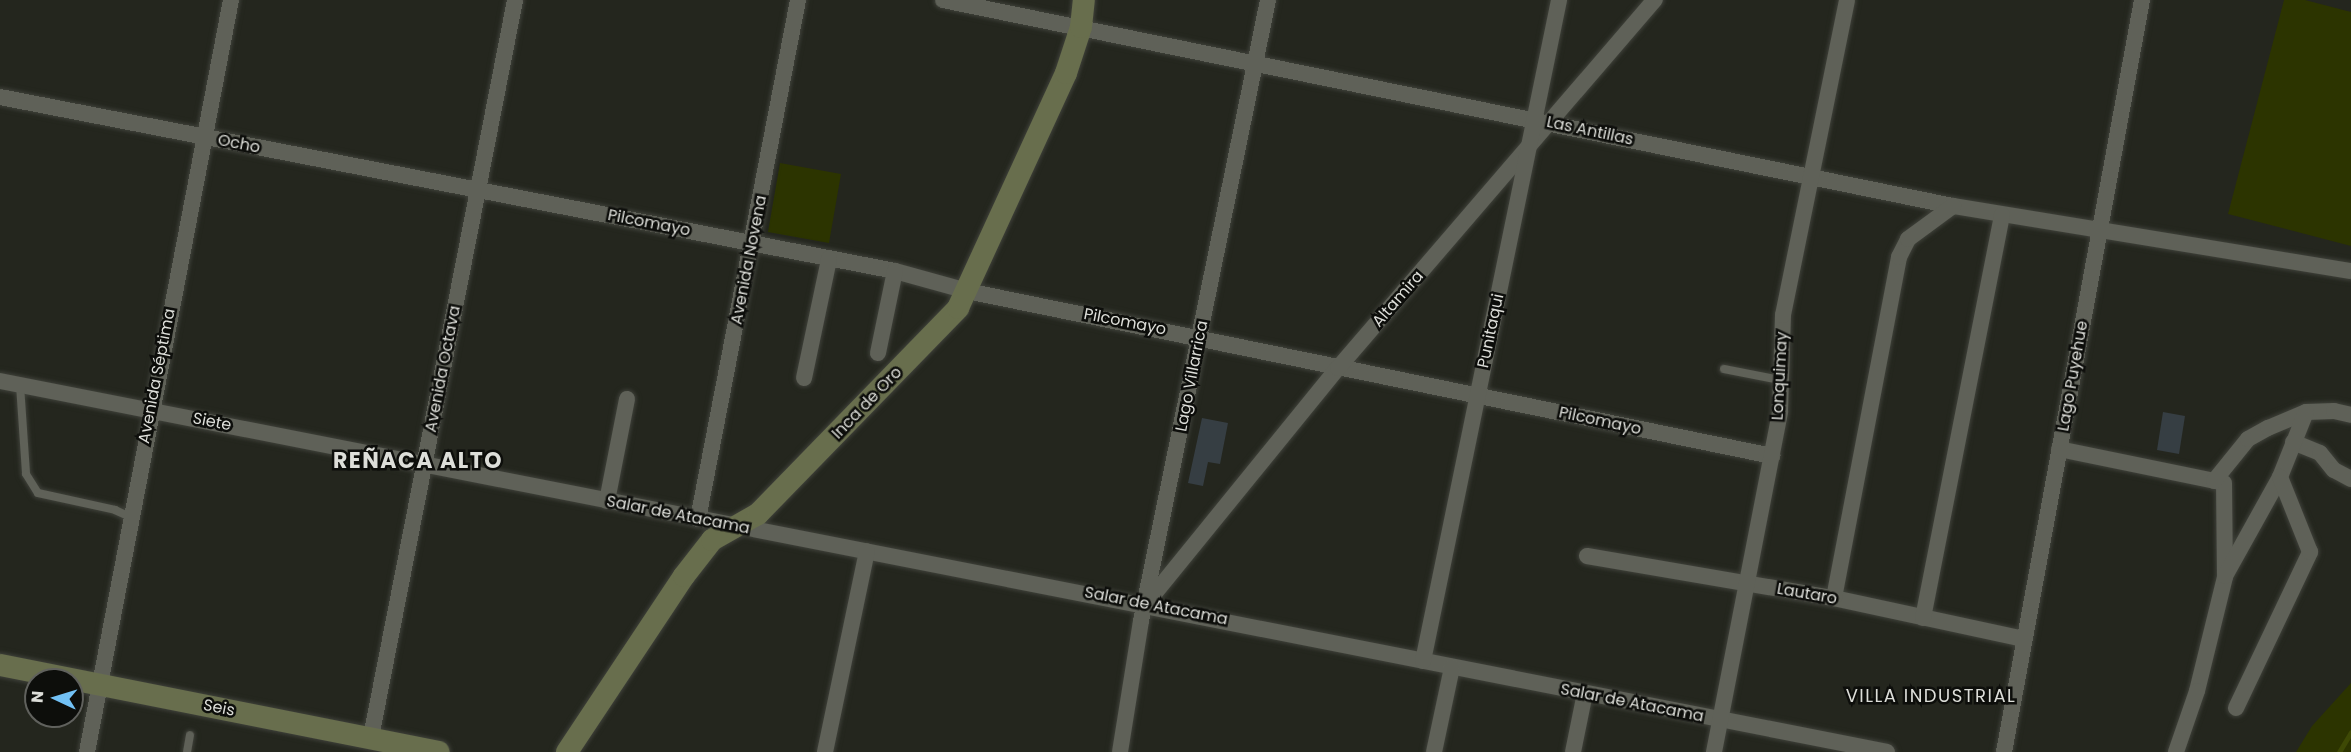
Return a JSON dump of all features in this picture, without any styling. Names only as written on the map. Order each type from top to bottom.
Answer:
[{"type":"street","name":"Avenida Séptima","points":[[87,752],[150,411],[231,0]]},
{"type":"street","name":"Avenida Octava","points":[[371,737],[515,0]]},
{"type":"street","name":"Avenida Novena","points":[[698,519],[798,0]]},
{"type":"street","name":"Las Antillas","points":[[943,0],[1542,120],[1953,206],[2099,232],[2351,271]]},
{"type":"street","name":"Inca de Oro","points":[[567,752],[684,576],[712,540],[758,514],[958,308],[1066,73],[1081,27],[1084,0]]},
{"type":"street","name":"Lago Villarrica","points":[[1120,752],[1146,604],[1268,0]]},
{"type":"street","name":"Punitaqui","points":[[1423,661],[1529,148],[1542,120],[1559,0]]},
{"type":"street","points":[[1542,120],[1655,0]]},
{"type":"street","name":"Lonquimay","points":[[1714,752],[1780,411],[1783,315],[1847,0]]},
{"type":"street","name":"Lago Puyehue","points":[[2008,751],[2025,639],[2142,0]]},
{"type":"street","name":"Ocho","points":[[0,97],[478,189]]},
{"type":"street","name":"Altamira","points":[[1146,604],[1338,368],[1529,148]]},
{"type":"street","name":"Pilcomayo","points":[[478,189],[895,271],[951,284],[967,291],[1772,456]]},
{"type":"street","points":[[1834,598],[1902,249],[1908,239],[1953,206]]},
{"type":"street","points":[[1923,618],[2002,215]]},
{"type":"street","points":[[804,378],[830,259]]},
{"type":"street","points":[[878,353],[895,271]]},
{"type":"street","name":"Siete","points":[[0,381],[424,463]]},
{"type":"street","points":[[607,501],[627,399]]},
{"type":"street","points":[[2214,481],[2248,439],[2306,412],[2334,411],[2351,415]]},
{"type":"street","points":[[2225,577],[2280,477],[2306,412]]},
{"type":"street","points":[[2293,442],[2320,453],[2334,470],[2351,479]]},
{"type":"street","points":[[2060,449],[2224,483],[2225,577],[2197,691],[2176,752]]},
{"type":"street","name":"Salar de Atacama","points":[[424,463],[698,519],[1146,604],[1855,749],[1887,752]]},
{"type":"street","points":[[2235,708],[2310,552],[2280,477]]},
{"type":"street","points":[[825,752],[867,551]]},
{"type":"street","name":"Lautaro","points":[[1587,556],[1834,598],[2025,639]]},
{"type":"street","name":"Seis","points":[[0,665],[438,752]]},
{"type":"street","points":[[1434,752],[1452,668]]},
{"type":"street","points":[[1573,752],[1585,693]]},
{"type":"lane","points":[[1725,369],[1780,380]]},
{"type":"lane","points":[[20,385],[26,474],[38,493],[115,510],[130,517]]},
{"type":"lane","points":[[187,752],[190,735]]},
{"type":"green space","points":[[2284,0],[2305,0],[2351,12],[2351,246],[2228,214]]},
{"type":"green space","points":[[780,163],[841,174],[829,243],[768,232]]},
{"type":"green space","points":[[2351,683],[2351,752],[2296,752],[2312,726]]},
{"type":"building","points":[[2163,412],[2185,416],[2179,454],[2157,450]]},
{"type":"building","points":[[1202,418],[1228,423],[1220,464],[1208,462],[1203,486],[1188,483]]},
{"type":"waterway","points":[[2339,752],[2351,732]]},
{"type":"district","name":"REÑACA ALTO","points":[[418,461]]},
{"type":"district","name":"VILLA INDUSTRIAL","points":[[1931,696]]}]
